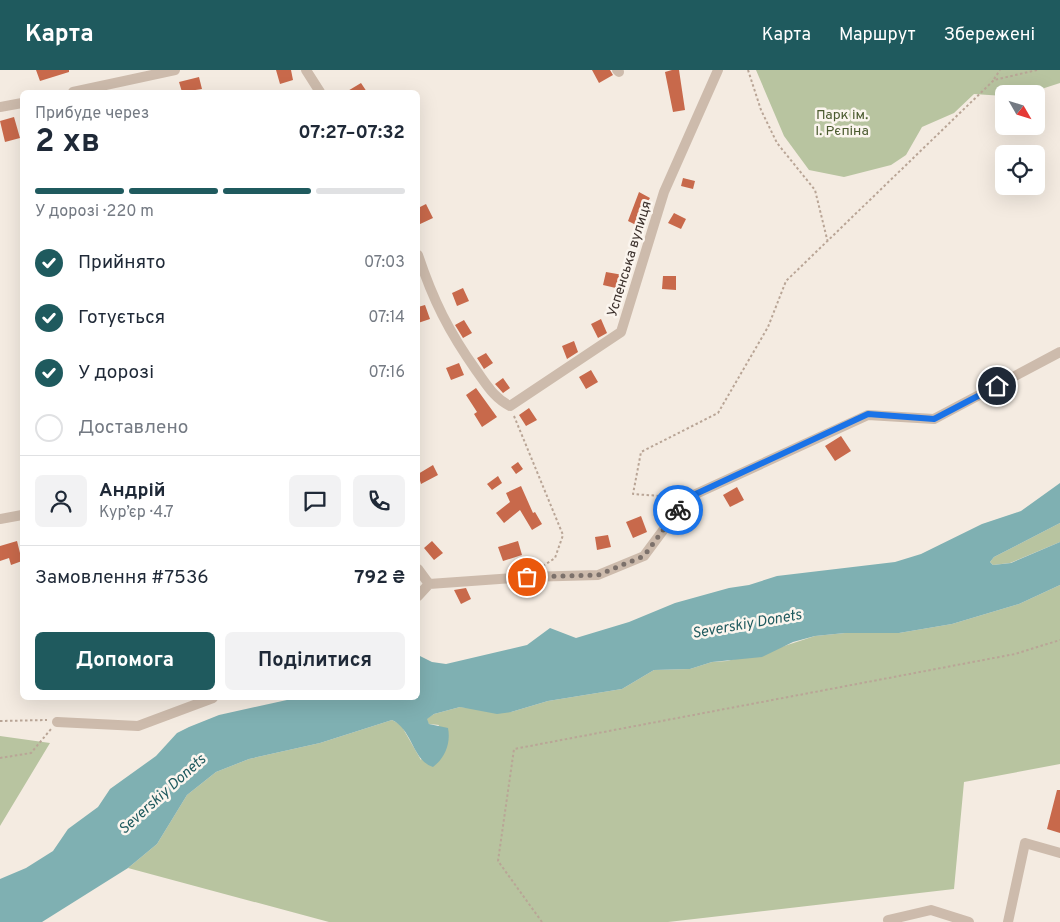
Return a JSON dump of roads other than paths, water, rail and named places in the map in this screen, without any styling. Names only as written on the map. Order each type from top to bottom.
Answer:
[{"type":"street","points":[[85,90],[175,70]]},
{"type":"street","points":[[306,70],[319,90]]},
{"type":"street","name":"Успенська вулиця","points":[[420,261],[427,282],[451,334],[497,399],[510,406],[621,332],[664,192],[718,70]]},
{"type":"street","points":[[0,107],[20,103]]},
{"type":"street","points":[[420,594],[429,584],[527,577],[598,575],[644,556],[687,498],[868,414],[934,419],[1060,352]]},
{"type":"street","points":[[0,519],[20,515]]},
{"type":"street","points":[[420,572],[429,584]]},
{"type":"street","points":[[58,722],[138,726],[208,700]]},
{"type":"street","points":[[1008,922],[1025,843],[1060,853]]},
{"type":"street","points":[[888,920],[931,910],[969,922]]},
{"type":"water","name":"Severskiy Donets","points":[[1060,483],[1060,523],[994,557],[990,562],[993,565],[1011,563],[1060,542],[1060,585],[1019,604],[952,624],[899,633],[845,633],[815,636],[793,642],[762,657],[712,662],[690,669],[654,670],[622,689],[548,701],[511,712],[497,714],[460,707],[434,714],[427,719],[429,724],[448,728],[449,739],[444,755],[433,767],[421,758],[409,737],[392,720],[320,743],[249,759],[216,772],[187,795],[157,844],[128,868],[42,922],[0,922],[0,879],[26,868],[53,851],[68,829],[98,807],[110,789],[156,756],[177,733],[189,727],[219,715],[287,700],[420,700],[420,656],[432,662],[446,664],[527,645],[550,628],[576,638],[629,622],[675,603],[729,588],[749,585],[777,576],[895,562],[921,554],[982,524],[1021,511]]},
{"type":"park label","name":"Парк ім. І. Рєпіна","points":[[842,124]]}]
